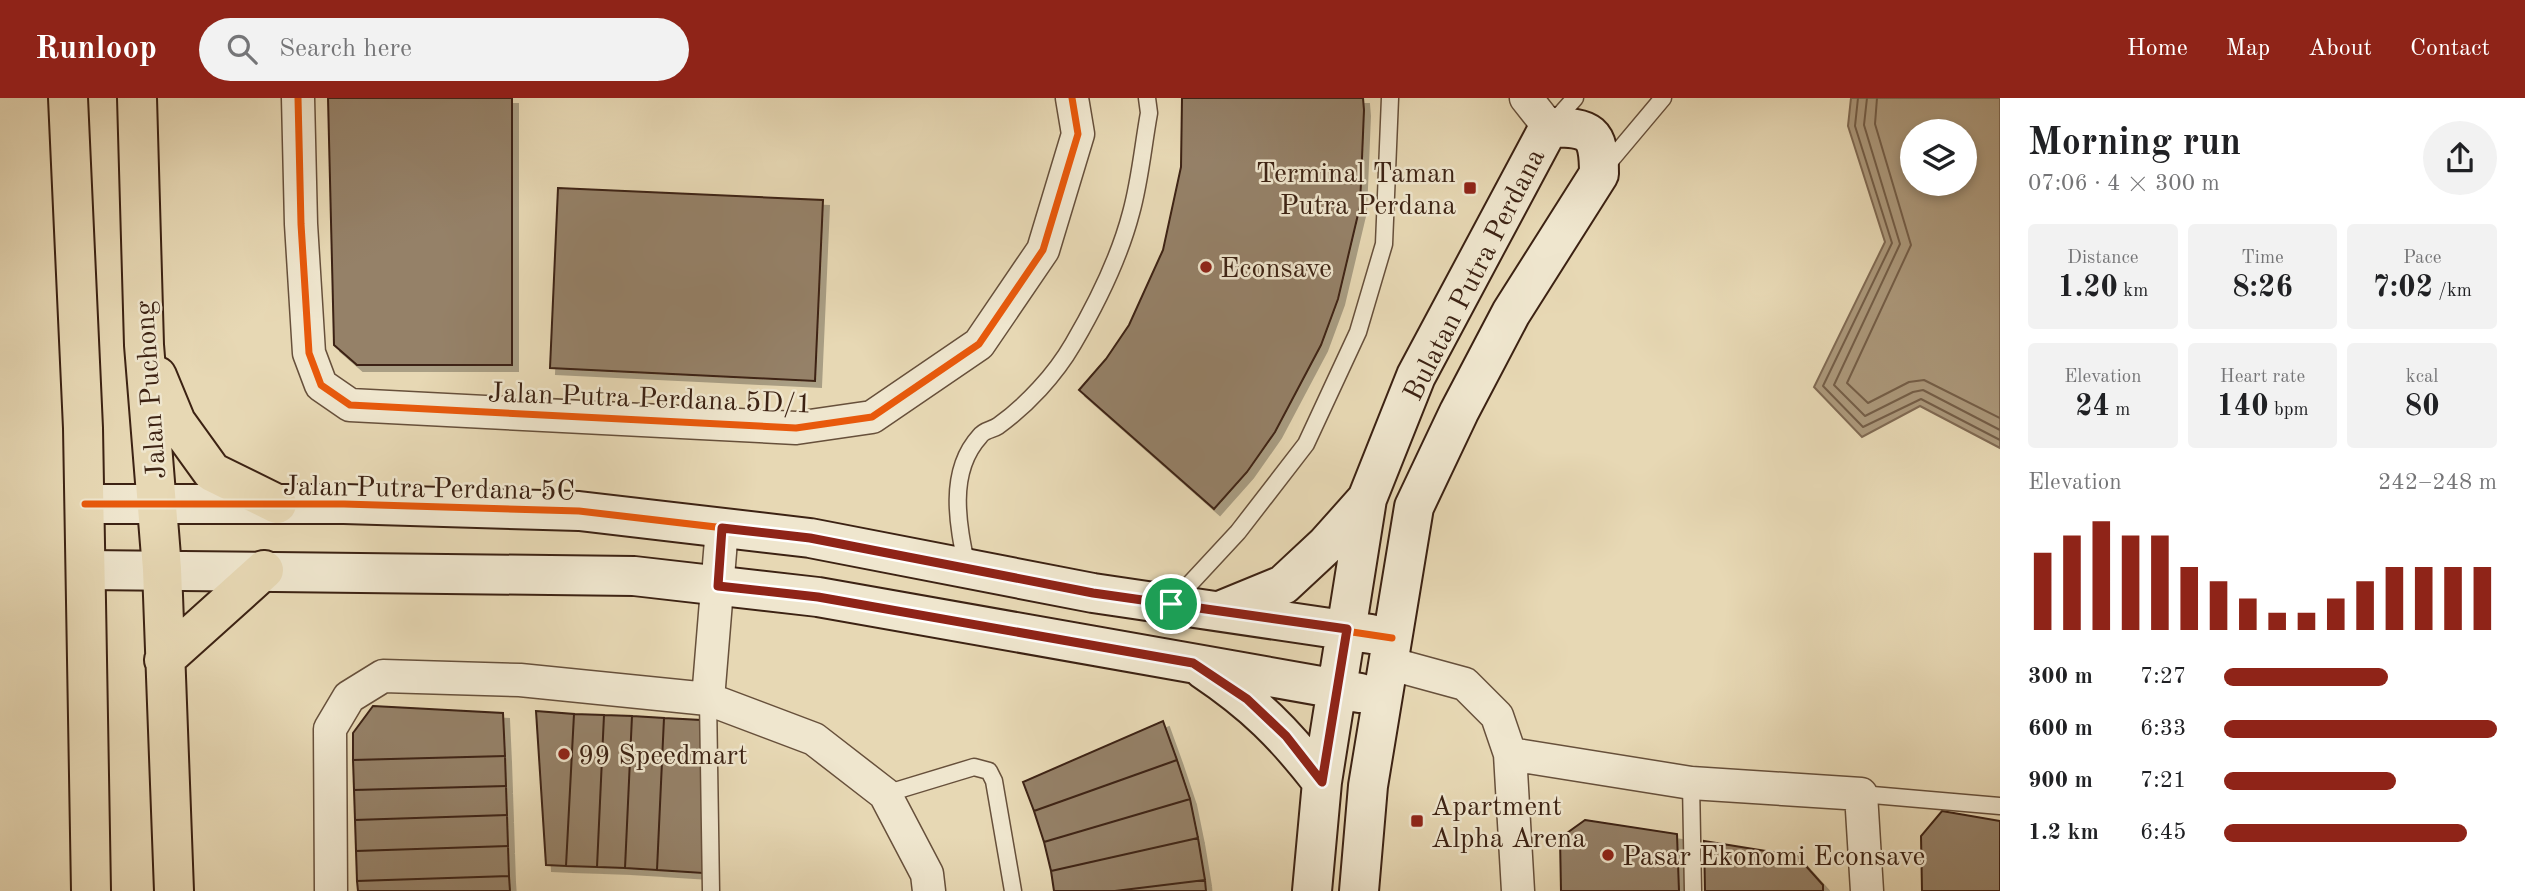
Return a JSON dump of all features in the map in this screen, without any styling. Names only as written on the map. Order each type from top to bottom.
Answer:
[{"type":"main road","points":[[68,98],[85,504],[92,891]]},
{"type":"main road","name":"Jalan Puchong","points":[[137,98],[144,345],[162,569],[174,891]]},
{"type":"main road","points":[[144,345],[176,422],[212,472],[277,504]]},
{"type":"main road","points":[[164,660],[264,570]]},
{"type":"street","name":"Jalan Putra Perdana 5D/1","points":[[298,98],[301,224],[309,353],[321,385],[350,405],[796,428],[872,417],[979,344],[1042,250],[1078,134],[1072,98]]},
{"type":"street","name":"Bulatan Putra Perdana","points":[[1312,891],[1322,782],[1367,499],[1416,376],[1538,112],[1592,134],[1599,147],[1599,174],[1511,313],[1413,507],[1368,786],[1359,891]]},
{"type":"street","points":[[1220,611],[1283,584],[1326,545],[1367,499]]},
{"type":"street","name":"Jalan Putra Perdana 5C","points":[[85,504],[277,504],[579,511],[810,538],[1171,604],[1347,629],[1388,666]]},
{"type":"street","points":[[708,699],[722,528]]},
{"type":"street","points":[[86,570],[634,576],[818,597],[1337,688],[1388,666],[1465,684],[1497,716],[1510,754],[1518,891]]},
{"type":"street","points":[[1193,663],[1247,699],[1286,736],[1322,782]]},
{"type":"street","points":[[331,891],[330,729],[349,697],[383,676],[520,680],[708,699],[814,739],[885,794],[927,874],[929,891]]},
{"type":"street","points":[[1510,754],[1691,783],[1861,794],[1867,891]]},
{"type":"lane","points":[[967,568],[959,531],[957,493],[965,458],[981,433],[996,428],[1038,391],[1071,347],[1104,289],[1131,213],[1149,113],[1147,98]]},
{"type":"lane","points":[[1171,604],[1238,533],[1306,444],[1358,332],[1384,244],[1391,98]]},
{"type":"lane","points":[[1538,112],[1575,98]]},
{"type":"lane","points":[[1599,174],[1663,98]]},
{"type":"lane","points":[[708,699],[711,891]]},
{"type":"lane","points":[[885,794],[974,766],[989,771],[994,781],[1013,891]]},
{"type":"lane","points":[[1691,783],[1693,891]]},
{"type":"lane","points":[[1861,794],[2000,806]]},
{"type":"water","points":[[1851,98],[2000,98],[2000,448],[1920,406],[1862,437],[1814,387],[1885,242],[1848,126]]},
{"type":"building","points":[[328,98],[512,98],[512,365],[357,365],[334,345]]},
{"type":"building","points":[[1182,98],[1363,98],[1364,110],[1360,206],[1338,299],[1321,345],[1275,432],[1247,472],[1214,509],[1079,390],[1106,359],[1129,325],[1163,250],[1181,167]]},
{"type":"building","points":[[558,188],[823,200],[815,381],[550,368]]},
{"type":"building","points":[[373,706],[503,713],[505,756],[353,760],[353,733]]},
{"type":"building","points":[[536,711],[574,714],[566,866],[546,865]]},
{"type":"building","points":[[574,714],[604,715],[597,867],[566,866]]},
{"type":"building","points":[[604,715],[632,716],[625,868],[597,867]]},
{"type":"building","points":[[632,716],[664,718],[657,870],[625,868]]},
{"type":"building","points":[[664,718],[701,720],[703,873],[657,870]]},
{"type":"building","points":[[1163,721],[1177,760],[1034,811],[1023,782]]},
{"type":"building","points":[[505,756],[506,786],[354,790],[353,760]]},
{"type":"building","points":[[1177,760],[1190,799],[1044,842],[1034,811]]},
{"type":"building","points":[[506,786],[507,815],[355,820],[354,790]]},
{"type":"building","points":[[1190,799],[1198,838],[1051,871],[1044,842]]},
{"type":"building","points":[[1942,811],[2000,821],[2000,891],[1922,891],[1921,836]]},
{"type":"building","points":[[507,815],[508,846],[356,851],[355,820]]},
{"type":"building","points":[[1585,820],[1677,834],[1679,891],[1561,891],[1560,838]]},
{"type":"building","points":[[1198,838],[1205,880],[1115,891],[1054,891],[1051,871]]},
{"type":"building","points":[[1704,841],[1797,856],[1823,885],[1823,891],[1705,891]]},
{"type":"building","points":[[508,846],[509,876],[357,881],[356,851]]},
{"type":"building","points":[[509,876],[510,891],[358,891],[357,881]]},
{"type":"building","points":[[1205,880],[1206,891],[1115,891]]},
{"type":"cycle path","points":[[298,98],[301,224],[309,353],[321,385],[350,405],[796,428],[872,417],[979,344],[1043,250],[1078,134],[1072,98]]},
{"type":"cycle path","points":[[85,504],[344,504],[579,511],[810,538],[1093,593],[1392,638]]},
{"type":"place","name":"Terminal Taman Putra Perdana","points":[[1470,188]]},
{"type":"place","name":"Econsave","points":[[1206,267]]},
{"type":"place","name":"99 Speedmart","points":[[564,754]]},
{"type":"place","name":"Apartment Alpha Arena","points":[[1417,821]]},
{"type":"place","name":"Pasar Ekonomi Econsave","points":[[1608,855]]},
{"type":"route","points":[[722,528],[810,538],[1093,593],[1171,604],[1347,629],[1322,782],[1286,736],[1247,699],[1193,663],[818,597],[718,586],[722,528]]}]
